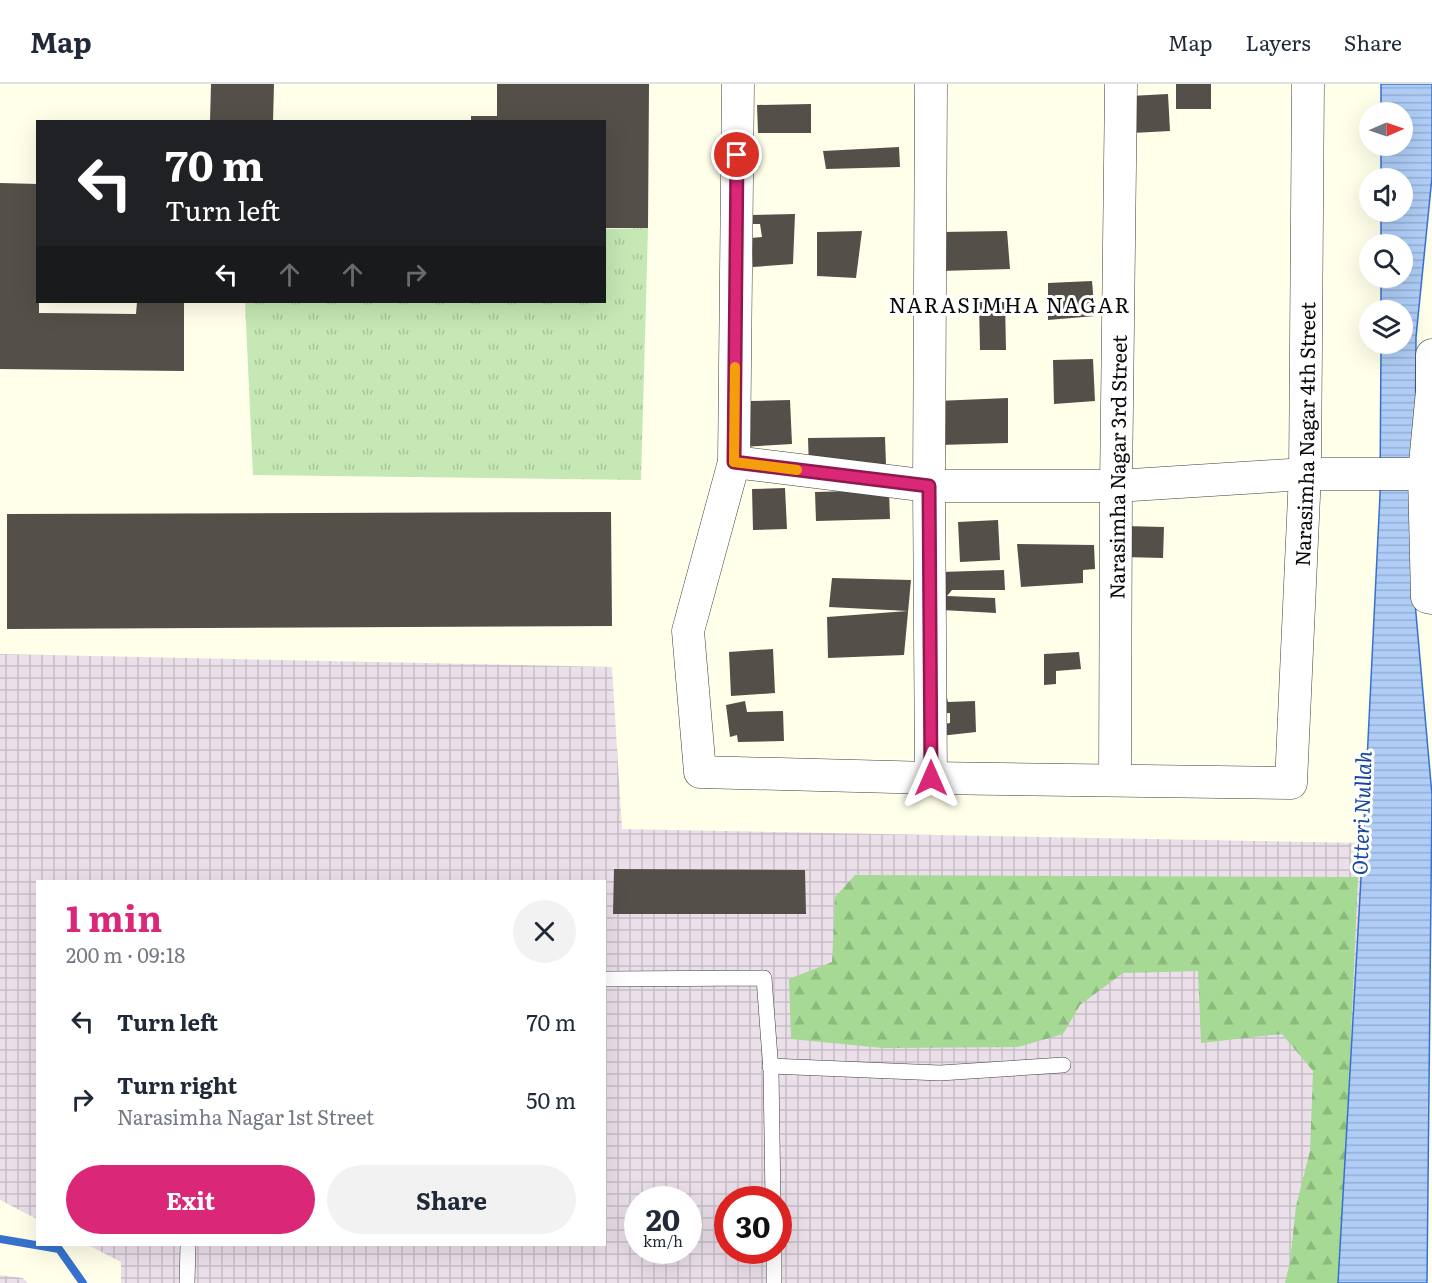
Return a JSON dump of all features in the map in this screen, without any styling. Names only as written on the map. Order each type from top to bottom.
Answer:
[{"type":"street","points":[[738,84],[734,462],[688,631],[700,772],[931,778],[1115,779]]},
{"type":"street","points":[[931,84],[929,486],[931,778]]},
{"type":"street","name":"Narasimha Nagar 3rd Street","points":[[1115,779],[1121,84]]},
{"type":"street","name":"Narasimha Nagar 4th Street","points":[[1115,779],[1291,783],[1305,474],[1308,84]]},
{"type":"street","points":[[1432,356],[1432,391],[1423,473],[1427,597],[1432,598]]},
{"type":"street","points":[[734,462],[929,486],[1116,486],[1305,474],[1423,473]]},
{"type":"lane","points":[[606,979],[764,978],[770,1066],[773,1186]]},
{"type":"lane","points":[[770,1066],[940,1073],[1063,1065]]},
{"type":"lane","points":[[187,1283],[188,1246]]},
{"type":"lane","points":[[774,1264],[774,1283]]},
{"type":"shaded area","points":[[0,654],[612,667],[622,829],[1363,843],[1338,1283],[121,1283],[121,1262],[90,1246],[606,1246],[606,880],[36,880],[36,1218],[0,1200]]},
{"type":"shaded area","points":[[0,1275],[23,1278],[28,1283],[0,1283]]},
{"type":"green space","points":[[648,228],[641,480],[253,475],[245,303],[606,303],[606,229]]},
{"type":"green space","points":[[855,875],[1358,877],[1340,1283],[1285,1283],[1290,1262],[1296,1206],[1310,1151],[1313,1071],[1282,1034],[1201,1043],[1198,971],[1123,973],[1080,1005],[1063,1034],[1018,1047],[883,1048],[791,1039],[789,979],[832,962],[835,897]]},
{"type":"water","points":[[1381,84],[1432,84],[1432,177],[1416,337],[1414,591],[1432,795],[1427,1283],[1338,1283],[1380,495],[1381,354],[1413,354],[1413,300],[1381,300],[1381,288],[1413,288],[1413,234],[1381,234],[1381,222],[1413,222],[1413,168],[1381,168],[1381,156],[1413,156],[1413,102],[1381,102]]},
{"type":"building","points":[[211,84],[274,84],[273,120],[210,120]]},
{"type":"building","points":[[497,84],[649,84],[648,228],[606,228],[606,120],[471,120],[471,116],[497,116]]},
{"type":"building","points":[[1176,84],[1211,84],[1211,109],[1176,109]]},
{"type":"building","points":[[1168,94],[1170,131],[1132,133],[1130,96]]},
{"type":"building","points":[[811,104],[811,133],[758,133],[757,105]]},
{"type":"building","points":[[899,147],[900,167],[826,169],[823,151]]},
{"type":"building","points":[[0,183],[36,184],[36,303],[39,303],[39,313],[136,314],[137,303],[184,303],[184,371],[0,369]]},
{"type":"building","points":[[795,214],[793,264],[753,267],[751,238],[762,237],[760,224],[750,224],[749,215]]},
{"type":"building","points":[[862,231],[856,278],[817,276],[817,232]]},
{"type":"building","points":[[1007,231],[1010,269],[940,271],[942,232]]},
{"type":"building","points":[[1092,281],[1095,316],[1048,320],[1048,283]]},
{"type":"building","points":[[979,302],[1005,302],[1006,350],[980,350]]},
{"type":"building","points":[[1093,359],[1095,401],[1054,404],[1053,360]]},
{"type":"building","points":[[1008,398],[1008,443],[940,445],[937,401]]},
{"type":"building","points":[[790,400],[792,444],[742,447],[751,401]]},
{"type":"building","points":[[885,437],[886,465],[809,468],[808,438]]},
{"type":"building","points":[[785,488],[787,529],[753,530],[752,489]]},
{"type":"building","points":[[889,490],[890,519],[816,521],[815,492]]},
{"type":"building","points":[[611,512],[612,626],[7,629],[7,514]]},
{"type":"building","points":[[998,520],[1000,560],[960,562],[958,522]]},
{"type":"building","points":[[1124,526],[1164,527],[1163,558],[1123,557]]},
{"type":"building","points":[[1017,544],[1094,545],[1095,569],[1083,570],[1083,583],[1021,587]]},
{"type":"building","points":[[1004,570],[1005,590],[952,590],[947,596],[995,598],[996,613],[942,610],[941,572]]},
{"type":"building","points":[[832,578],[911,580],[904,655],[828,658],[827,617],[908,611],[829,607]]},
{"type":"building","points":[[773,649],[775,693],[731,696],[729,652]]},
{"type":"building","points":[[1079,652],[1081,669],[1056,671],[1056,684],[1044,685],[1044,654]]},
{"type":"building","points":[[945,689],[948,702],[975,701],[976,732],[940,736],[938,725],[950,723],[950,713],[938,714]]},
{"type":"building","points":[[745,701],[747,712],[783,711],[784,741],[738,742],[737,735],[730,737],[726,705]]},
{"type":"building","points":[[614,869],[805,870],[806,914],[613,914]]},
{"type":"waterway","points":[[0,1239],[36,1245]]},
{"type":"waterway","points":[[41,1246],[59,1249],[83,1283]]},
{"type":"slow traffic","points":[[735,367],[734,462],[797,470]]},
{"type":"district","name":"NARASIMHA NAGAR","points":[[1010,303]]},
{"type":"route","points":[[737,155],[734,462],[929,486],[931,778]]},
{"type":"water label","name":"Otteri Nullah","points":[[1360,813]]}]
